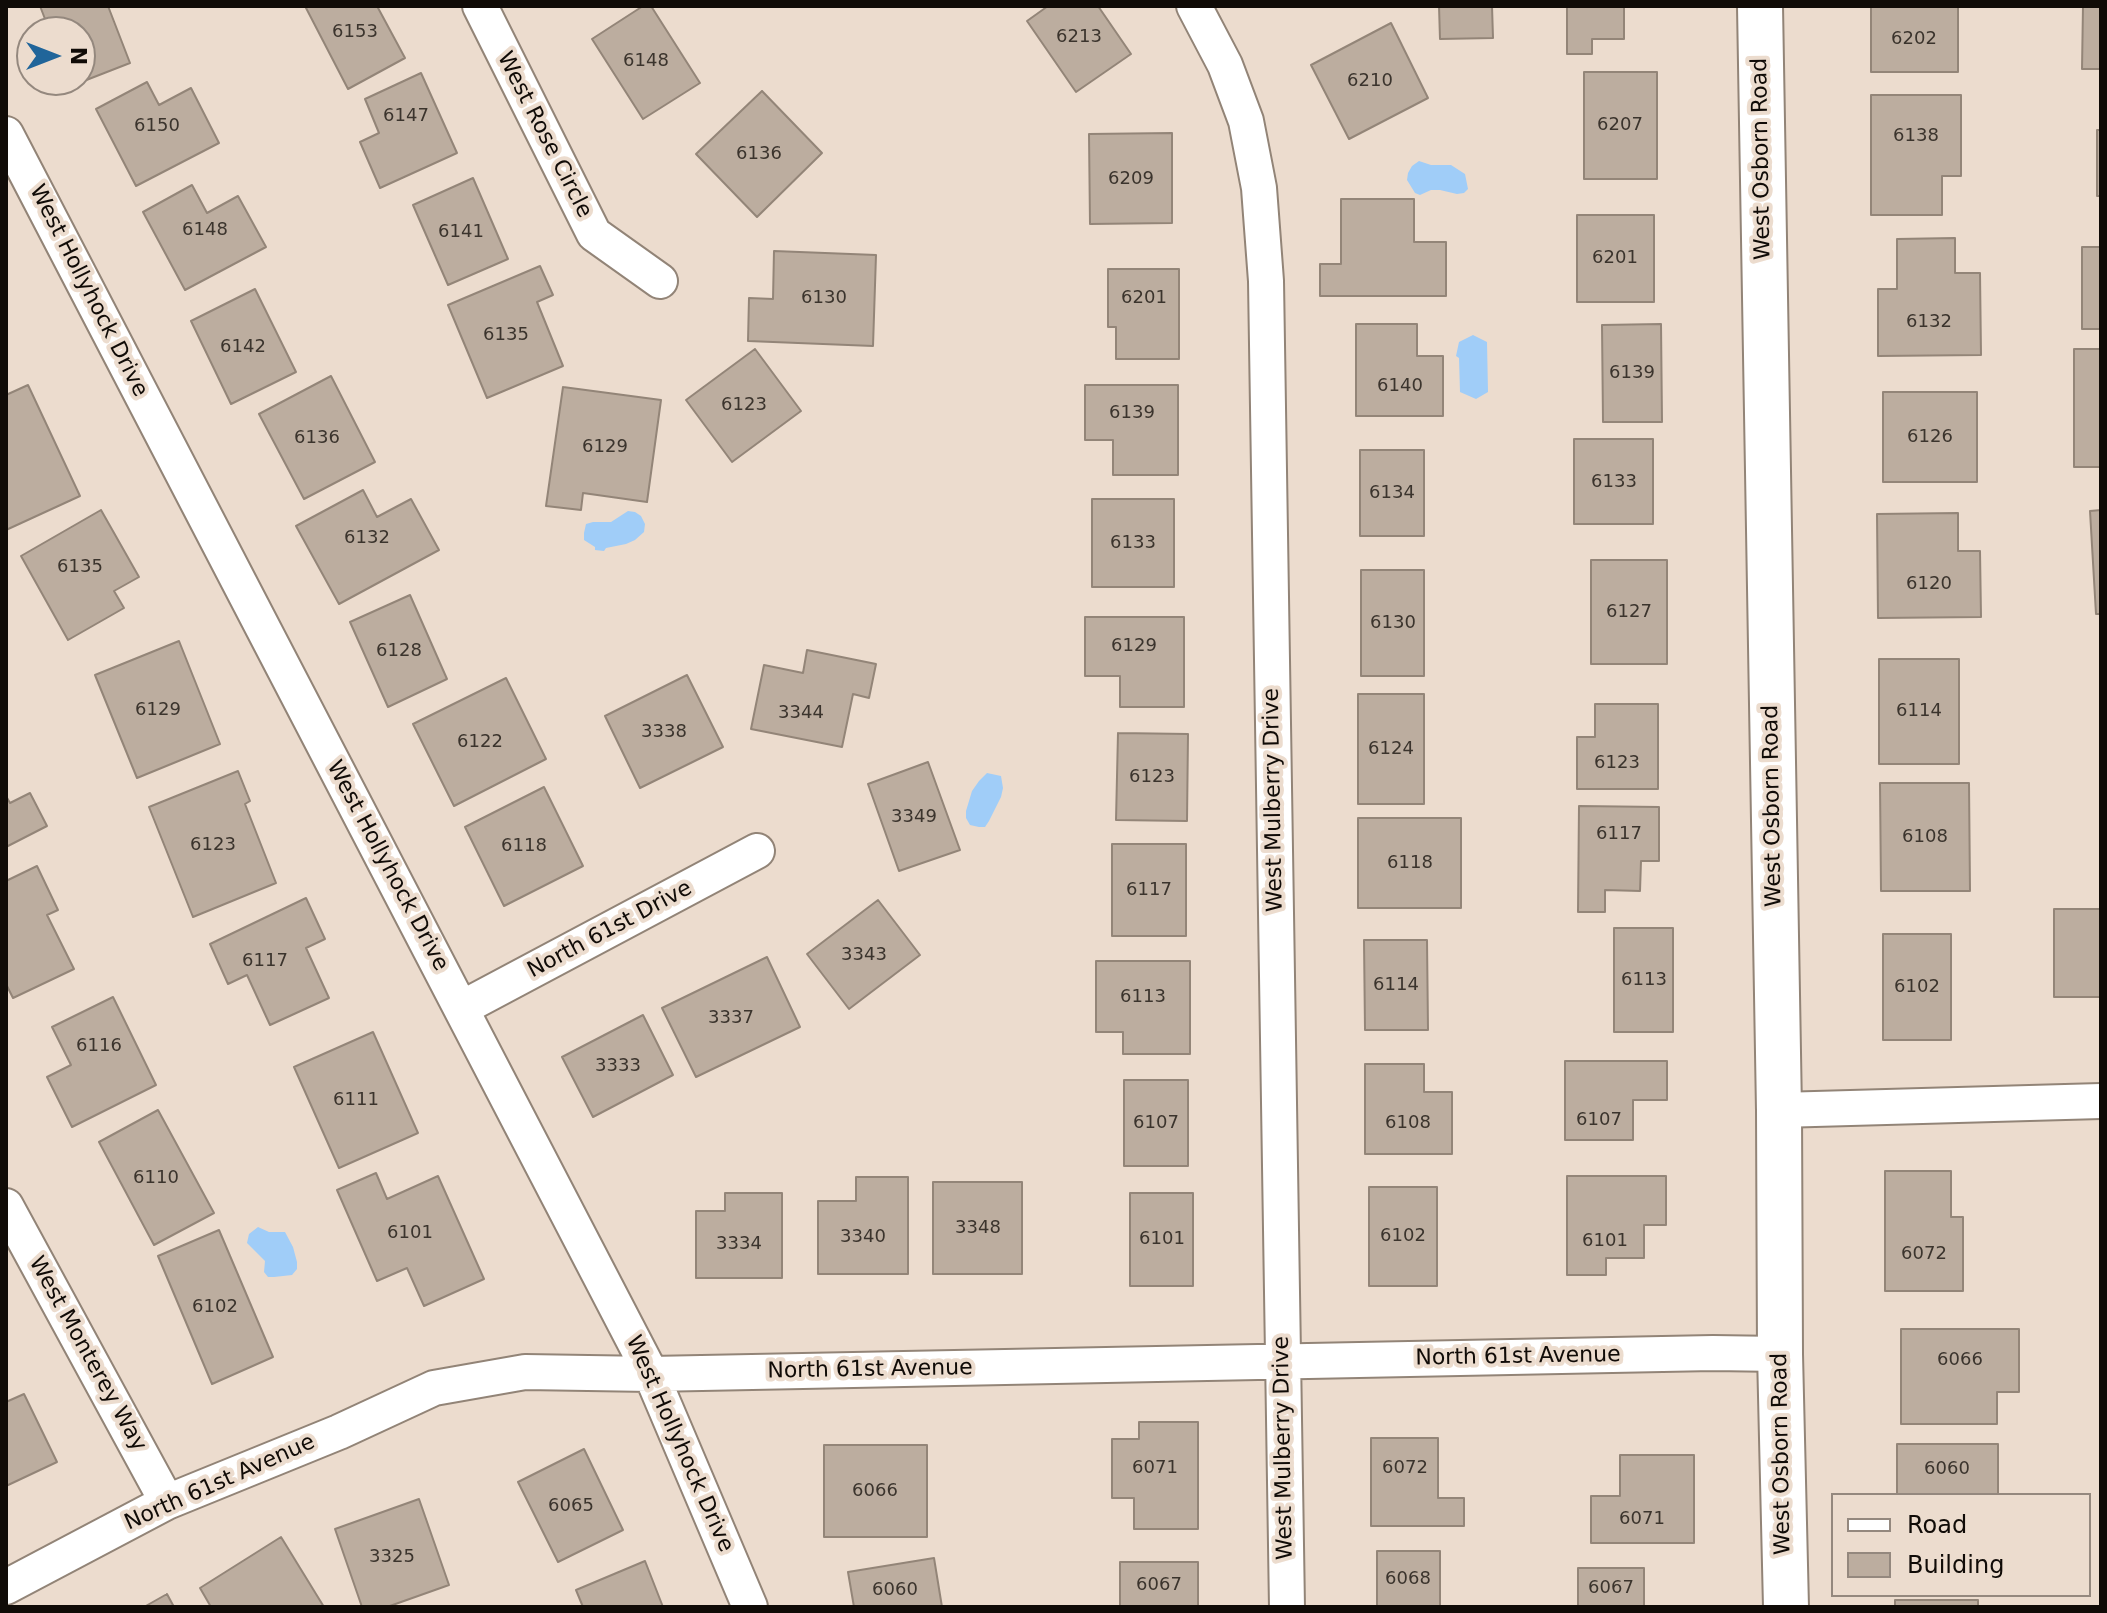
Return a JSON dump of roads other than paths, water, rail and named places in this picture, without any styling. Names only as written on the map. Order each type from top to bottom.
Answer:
[{"type":"street","name":"West Rose Circle","points":[[480,6],[594,234],[660,281]]},
{"type":"street","name":"West Mulberry Drive","points":[[1194,6],[1225,65],[1246,121],[1259,188],[1266,281],[1287,1607]]},
{"type":"street","name":"West Osborn Road","points":[[1760,6],[1786,1607]]},
{"type":"street","name":"West Hollyhock Drive","points":[[6,134],[651,1374],[750,1607]]},
{"type":"street","name":"North 61st Drive","points":[[462,1008],[757,851]]},
{"type":"street","points":[[1779,1110],[2101,1101]]},
{"type":"street","name":"West Monterey Way","points":[[6,1206],[167,1502]]},
{"type":"street","name":"North 61st Avenue","points":[[6,1587],[167,1502],[339,1432],[434,1388],[525,1372],[651,1374],[1780,1354]]},
{"type":"water","points":[[1419,161],[1431,165],[1451,165],[1465,174],[1468,189],[1457,194],[1440,190],[1420,195],[1415,193],[1407,180],[1412,166]]},
{"type":"water","points":[[1473,335],[1487,342],[1488,392],[1476,399],[1460,392],[1459,358],[1456,356],[1459,342]]},
{"type":"water","points":[[628,511],[641,516],[645,524],[644,532],[635,540],[604,551],[595,550],[584,540],[586,524],[611,522]]},
{"type":"water","points":[[987,773],[1001,776],[1001,797],[985,827],[970,825],[966,811],[972,791]]},
{"type":"water","points":[[258,1227],[269,1232],[285,1232],[297,1262],[297,1269],[292,1275],[268,1277],[264,1272],[265,1261],[247,1243],[249,1234]]}]
